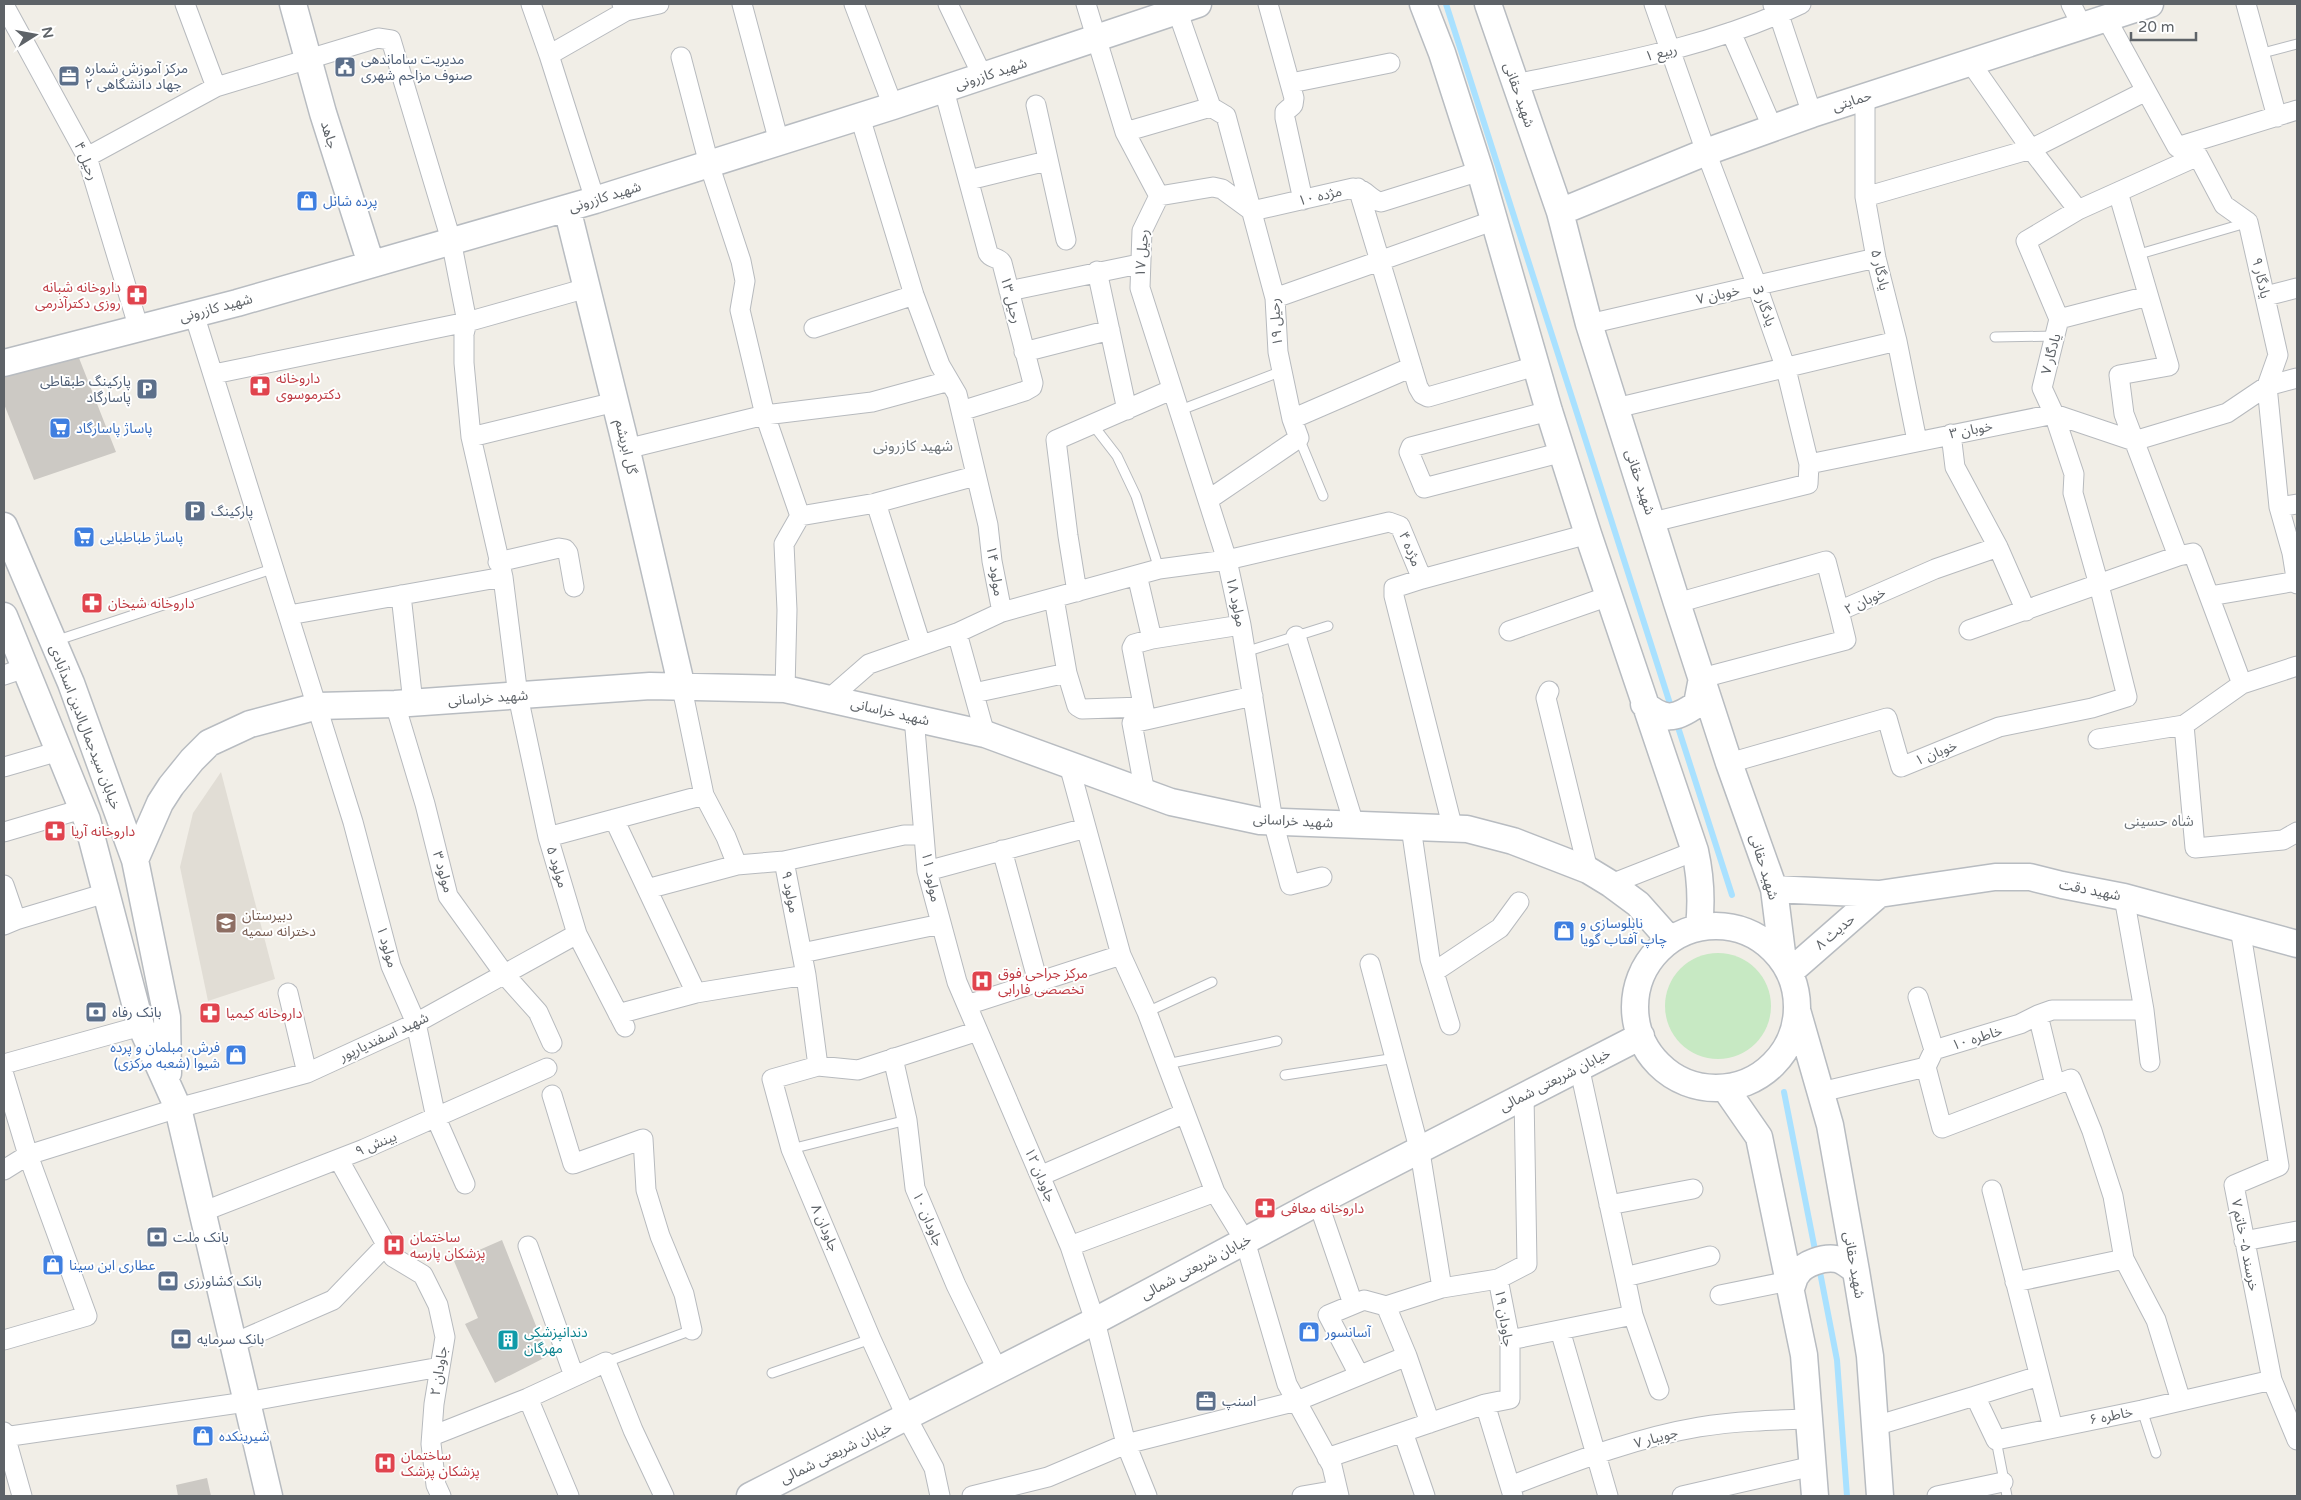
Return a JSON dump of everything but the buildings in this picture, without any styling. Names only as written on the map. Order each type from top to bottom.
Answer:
[{"type":"main road","name":"جاهد","points":[[293,4],[341,176],[370,264]]},
{"type":"main road","points":[[1423,4],[1442,53],[1480,171],[1549,411],[1588,534],[1695,851],[1701,879],[1702,902],[1699,926]]},
{"type":"main road","name":"شهید حقانی","points":[[1488,4],[1560,212],[1589,324],[1729,763],[1774,889],[1787,966]]},
{"type":"main road","name":"شهید کازرونی","points":[[4,363],[194,314],[595,200],[944,90],[1098,38],[1184,6]]},
{"type":"main road","name":"حمایتی","points":[[1560,212],[1706,152],[1812,114],[1970,62],[2086,16],[2136,6]]},
{"type":"main road","name":"گل ابریشم","points":[[567,208],[616,402],[682,688]]},
{"type":"main road","name":"خیابان سیدجمال‌الدین اسدآبادی","points":[[4,526],[71,683],[134,860],[167,1017],[168,1081]]},
{"type":"main road","name":"خیابان سیدجمال‌الدین اسدآبادی","points":[[4,616],[14,671],[59,751],[82,809],[141,1026],[168,1081],[178,1108],[269,1496]]},
{"type":"main road","points":[[1644,704],[1656,714],[1666,717],[1683,714],[1696,704],[1702,678]]},
{"type":"main road","name":"شهید خراسانی","points":[[134,860],[160,803],[171,786],[210,743],[250,724],[318,706],[404,704],[650,686],[786,689],[985,734],[1171,802],[1260,820],[1467,829],[1513,841],[1588,870],[1611,884],[1638,904],[1670,940]]},
{"type":"main road","name":"شهید دقت","points":[[1774,889],[1880,894],[1995,877],[2030,877],[2124,897],[2297,944]]},
{"type":"main road","name":"حدیث ۸","points":[[1787,966],[1880,894]]},
{"type":"main road","points":[[1722,925],[1744,930],[1764,941],[1787,966],[1797,1010],[1793,1032],[1783,1053],[1767,1070],[1747,1083],[1725,1088],[1704,1088],[1683,1082],[1662,1069],[1647,1051],[1637,1028],[1634,1005],[1637,985],[1644,966],[1676,935],[1699,926],[1722,925]]},
{"type":"main road","name":"شهید حقانی","points":[[1797,1010],[1830,1125],[1856,1271],[1870,1356],[1880,1496]]},
{"type":"main road","name":"خیابان شریعتی شمالی","points":[[750,1496],[1095,1322],[1318,1202],[1420,1152],[1579,1066],[1641,1036]]},
{"type":"main road","points":[[1725,1088],[1760,1136],[1804,1354],[1815,1496]]},
{"type":"main road","points":[[1790,1284],[1797,1273],[1809,1264],[1823,1260],[1836,1259],[1848,1264],[1856,1271]]},
{"type":"street","points":[[186,4],[216,87]]},
{"type":"street","points":[[531,4],[595,200]]},
{"type":"street","points":[[549,55],[624,7],[659,4]]},
{"type":"street","points":[[742,4],[779,142]]},
{"type":"street","points":[[854,4],[893,106]]},
{"type":"street","points":[[948,4],[983,77]]},
{"type":"street","points":[[1086,4],[1098,38],[1125,132],[1159,196],[1213,187],[1222,189],[1252,211]]},
{"type":"street","points":[[1268,4],[1291,83],[1294,101],[1285,112],[1285,118],[1303,200]]},
{"type":"street","name":"یادگار 3","points":[[1654,4],[1786,369],[1809,464]]},
{"type":"street","name":"ربیع ۱","points":[[1515,84],[1670,52],[1731,32],[1776,9],[1801,4]]},
{"type":"street","points":[[2246,4],[2277,117]]},
{"type":"street","name":"رحیل ۴","points":[[4,5],[87,157],[139,329]]},
{"type":"street","name":"رحیل ۱۹","points":[[1184,6],[1211,107],[1226,116],[1252,211],[1275,298],[1278,352],[1292,418],[1300,438]]},
{"type":"street","points":[[1776,9],[1812,114]]},
{"type":"street","points":[[2086,16],[2146,91],[2177,147],[2198,156],[2224,205],[2248,222]]},
{"type":"street","points":[[1731,32],[1773,128]]},
{"type":"street","name":"مولود ۵","points":[[308,59],[383,38],[391,40],[451,240],[467,322],[464,334],[464,363],[471,437],[501,570],[518,696],[548,837],[577,934],[622,1021],[696,993]]},
{"type":"street","points":[[681,57],[709,164],[744,271],[740,310],[766,415],[800,516],[784,544],[787,610],[786,689]]},
{"type":"street","points":[[87,157],[216,87],[308,59]]},
{"type":"street","points":[[1970,62],[2031,149],[2078,210],[2198,156]]},
{"type":"street","points":[[1291,83],[1390,64]]},
{"type":"street","name":"رحیل ۱۳","points":[[944,90],[988,253],[1000,260],[1033,383],[1032,387],[1025,391],[961,411]]},
{"type":"street","points":[[1866,197],[2031,149],[2146,91]]},
{"type":"street","name":"یادگار ۵","points":[[1865,97],[1866,197],[1876,258],[1897,341],[1917,441]]},
{"type":"street","points":[[1036,105],[1066,240]]},
{"type":"street","points":[[1125,132],[1211,107]]},
{"type":"street","points":[[2177,147],[2297,110]]},
{"type":"street","name":"مولود ۱۴","points":[[830,698],[869,664],[957,633],[1002,612],[992,561],[988,525],[961,411],[956,394],[940,365],[914,295],[860,117]]},
{"type":"street","points":[[969,180],[1047,161]]},
{"type":"street","name":"مژده ۱۰","points":[[1252,211],[1358,188],[1362,189],[1377,202],[1381,202],[1480,171]]},
{"type":"street","points":[[1358,188],[1412,367],[1422,394],[1428,397],[1536,366]]},
{"type":"street","points":[[2118,192],[2169,366],[2119,375],[2124,414],[2178,556]]},
{"type":"street","name":"رحیل ۱۷","points":[[1159,196],[1142,231],[1139,264],[1140,288],[1171,390]]},
{"type":"street","name":"یادگار ۷","points":[[2078,210],[2026,240],[2058,328],[2042,388],[2054,414],[2074,474],[2073,493],[2099,585],[2127,698],[2092,708]]},
{"type":"street","points":[[1275,298],[1495,220]]},
{"type":"street","name":"یادگار ۹","points":[[2248,222],[2278,355],[2267,386],[2288,506],[2297,582]]},
{"type":"street","name":"خوبان ۷","points":[[1589,324],[1876,258]]},
{"type":"street","points":[[1009,291],[1097,271],[1139,264]]},
{"type":"street","points":[[1097,271],[1127,410]]},
{"type":"street","points":[[214,374],[467,322],[587,288]]},
{"type":"street","points":[[2266,296],[2297,288]]},
{"type":"street","points":[[814,328],[914,295]]},
{"type":"street","points":[[2058,328],[2148,296]]},
{"type":"street","name":"مولود ۱","points":[[194,314],[318,706],[353,822],[391,966],[416,1023],[436,1118],[465,1184]]},
{"type":"street","points":[[1024,352],[1110,330]]},
{"type":"street","points":[[1616,408],[1897,341]]},
{"type":"street","points":[[1292,418],[1412,367]]},
{"type":"street","points":[[2134,441],[2227,413],[2267,386],[2297,378]]},
{"type":"street","points":[[626,449],[766,415],[872,402],[949,381]]},
{"type":"street","points":[[1077,592],[1056,440],[1171,390]]},
{"type":"street","name":"مولود ۱۸","points":[[1171,390],[1227,560],[1241,624],[1274,821],[1290,885],[1322,877]]},
{"type":"street","points":[[471,437],[616,402]]},
{"type":"street","points":[[1549,411],[1412,447],[1410,452],[1424,488],[1563,452]]},
{"type":"street","name":"خوبان ۳","points":[[1809,464],[2054,414],[2134,441]]},
{"type":"street","points":[[1951,434],[1955,466],[1998,546],[2026,611]]},
{"type":"street","points":[[1208,500],[1300,438]]},
{"type":"street","points":[[1652,522],[1808,484],[1809,464]]},
{"type":"street","points":[[800,516],[876,503],[975,476]]},
{"type":"street","points":[[876,503],[921,645]]},
{"type":"street","name":"مژده ۴","points":[[1002,612],[1160,569],[1227,560],[1390,522],[1400,526],[1422,579],[1588,534]]},
{"type":"street","name":"خوبان ۲","points":[[1702,678],[1846,640],[1839,611],[1934,569],[1998,546]]},
{"type":"street","points":[[289,615],[401,595],[501,570],[559,548],[565,549],[568,553],[574,586]]},
{"type":"street","points":[[1968,630],[2178,556],[2193,553],[2242,684]]},
{"type":"street","points":[[1677,602],[1826,561],[1839,611]]},
{"type":"street","points":[[1137,575],[1152,639]]},
{"type":"street","points":[[1422,579],[1394,588],[1394,596],[1453,829]]},
{"type":"street","points":[[2210,596],[2297,582]]},
{"type":"street","name":"مولود ۳","points":[[401,595],[404,704],[425,804],[448,896],[505,975],[538,1012],[552,1043]]},
{"type":"street","points":[[1509,631],[1609,596]]},
{"type":"street","points":[[1054,598],[1067,673],[1079,708],[1144,714],[1253,696]]},
{"type":"street","points":[[1144,714],[1132,645],[1152,639],[1241,624]]},
{"type":"street","points":[[957,633],[985,734]]},
{"type":"street","points":[[1296,636],[1354,824]]},
{"type":"street","points":[[2098,739],[2184,725],[2242,684],[2297,666]]},
{"type":"street","points":[[974,693],[1067,673]]},
{"type":"street","points":[[682,688],[704,795],[726,837],[737,865]]},
{"type":"street","points":[[1549,691],[1546,698],[1588,870]]},
{"type":"street","name":"خوبان ۱","points":[[1729,763],[1887,718],[1900,767],[1999,727],[2092,708]]},
{"type":"street","points":[[1144,714],[1132,723],[1145,793]]},
{"type":"street","name":"مولود ۱۱","points":[[914,717],[926,871],[957,982],[978,1031]]},
{"type":"street","points":[[2184,725],[2195,848],[2283,840],[2297,832]]},
{"type":"street","points":[[4,767],[59,751]]},
{"type":"street","points":[[1069,765],[1121,955],[1147,1012],[1215,1192],[1245,1241],[1288,1384],[1328,1458],[1338,1493],[1302,1496]]},
{"type":"street","points":[[548,837],[704,795]]},
{"type":"street","points":[[4,832],[82,809]]},
{"type":"street","points":[[614,819],[696,993],[806,975]]},
{"type":"street","points":[[1411,827],[1430,959],[1450,1025]]},
{"type":"street","points":[[926,871],[1086,828]]},
{"type":"street","points":[[784,860],[904,835],[924,835]]},
{"type":"street","points":[[1002,850],[1038,982]]},
{"type":"street","points":[[1611,884],[1695,851]]},
{"type":"street","name":"مولود ۹","points":[[647,889],[737,865],[784,860],[806,975],[818,1066]]},
{"type":"street","points":[[4,885],[10,922],[106,893]]},
{"type":"street","points":[[2124,897],[2144,1010],[2150,1062]]},
{"type":"street","points":[[1434,972],[1500,928],[1520,902]]},
{"type":"street","points":[[802,952],[941,924]]},
{"type":"street","name":"خرسند ۵- خاتم ۷","points":[[2240,928],[2279,1166],[2234,1185],[2272,1380],[2297,1440]]},
{"type":"street","name":"شهید اسفندیارپور","points":[[4,1170],[28,1155],[178,1108],[307,1073],[416,1023],[577,934]]},
{"type":"street","points":[[967,1005],[1121,955]]},
{"type":"street","points":[[1370,964],[1420,1152],[1442,1288]]},
{"type":"street","points":[[288,993],[307,1073]]},
{"type":"street","points":[[1918,997],[1934,1050]]},
{"type":"street","name":"خاطره ۱۰","points":[[1926,1068],[1934,1050],[2020,1024],[2052,1010],[2144,1010]]},
{"type":"street","points":[[2038,1015],[2055,1085]]},
{"type":"street","points":[[4,1064],[141,1026]]},
{"type":"street","points":[[818,1066],[858,1070],[978,1031]]},
{"type":"street","name":"جاودان ۱۲","points":[[978,1031],[1070,1246],[1095,1322],[1126,1444],[1147,1496]]},
{"type":"street","name":"جاودان ۱۰","points":[[893,1058],[907,1120],[915,1188],[956,1285],[998,1370]]},
{"type":"street","name":"جاودان ۸","points":[[818,1066],[772,1079],[791,1149],[907,1418],[934,1468],[940,1496]]},
{"type":"street","points":[[1579,1066],[1634,1315],[1659,1390]]},
{"type":"street","name":"بینش ۹","points":[[202,1212],[339,1160],[547,1068]]},
{"type":"street","points":[[1821,1092],[1926,1068],[1942,1128],[2070,1079],[2092,1131],[2113,1196],[2124,1259],[2156,1320],[2181,1401]]},
{"type":"street","points":[[4,1075],[28,1155],[87,1316],[4,1340]]},
{"type":"street","points":[[552,1095],[572,1164],[643,1139],[646,1190],[660,1236],[684,1294],[692,1330]]},
{"type":"street","points":[[1498,1279],[1527,1264],[1524,1095]]},
{"type":"street","points":[[1040,1176],[1185,1113]]},
{"type":"street","name":"جاودان ۲","points":[[339,1160],[393,1257],[423,1275],[438,1305],[444,1337],[434,1404],[432,1436],[436,1485],[441,1496]]},
{"type":"street","points":[[1609,1206],[1693,1190]]},
{"type":"street","points":[[1992,1190],[2053,1428]]},
{"type":"street","points":[[1070,1246],[1215,1192]]},
{"type":"street","points":[[1318,1202],[1353,1304]]},
{"type":"street","points":[[2244,1241],[2297,1231]]},
{"type":"street","points":[[232,1344],[333,1300],[386,1245]]},
{"type":"street","points":[[528,1246],[574,1376]]},
{"type":"street","points":[[1625,1277],[1710,1256]]},
{"type":"street","points":[[2015,1282],[2124,1259]]},
{"type":"street","name":"جاودان ۱۹","points":[[1386,1306],[1442,1288],[1498,1279],[1510,1340],[1510,1399],[1485,1404]]},
{"type":"street","points":[[1720,1295],[1790,1284]]},
{"type":"street","points":[[1359,1375],[1328,1315],[1364,1300],[1386,1306],[1407,1356],[1430,1423]]},
{"type":"street","points":[[1510,1340],[1634,1315]]},
{"type":"street","points":[[1560,1330],[1608,1496]]},
{"type":"street","points":[[972,1496],[1048,1477],[1126,1444],[1297,1401],[1407,1356]]},
{"type":"street","points":[[432,1436],[528,1398],[606,1362],[633,1430],[664,1496]]},
{"type":"street","points":[[22,1496],[4,1435],[246,1402],[440,1366]]},
{"type":"street","points":[[1875,1426],[2039,1376]]},
{"type":"street","name":"خاطره ۶","points":[[1996,1440],[2142,1410],[2272,1380]]},
{"type":"street","points":[[1975,1396],[1996,1440]]},
{"type":"street","points":[[528,1398],[569,1496]]},
{"type":"street","points":[[1328,1458],[1485,1404],[1511,1491]]},
{"type":"street","name":"جویبار ۷","points":[[1511,1491],[1596,1454],[1698,1427],[1755,1421],[1810,1419]]},
{"type":"street","points":[[1403,1432],[1425,1496]]},
{"type":"street","points":[[1682,1496],[1813,1466]]},
{"type":"street","points":[[1937,1496],[2005,1489]]},
{"type":"lane","points":[[2259,54],[2297,44]]},
{"type":"lane","points":[[2136,254],[2248,222]]},
{"type":"lane","points":[[1995,337],[2058,328]]},
{"type":"lane","points":[[1178,411],[1282,371]]},
{"type":"lane","points":[[1093,425],[1117,456],[1136,496],[1160,569]]},
{"type":"lane","points":[[1300,438],[1323,496]]},
{"type":"lane","points":[[52,641],[274,568]]},
{"type":"lane","points":[[1246,652],[1328,626]]},
{"type":"lane","points":[[1147,1012],[1212,982]]},
{"type":"lane","points":[[1167,1064],[1277,1041]]},
{"type":"lane","points":[[1286,1075],[1396,1058]]},
{"type":"lane","points":[[791,1149],[907,1120]]},
{"type":"lane","points":[[606,1362],[692,1330]]},
{"type":"lane","points":[[772,1373],[872,1339]]},
{"type":"lane","points":[[2142,1410],[2156,1453]]},
{"type":"lane","points":[[1996,1440],[2005,1489]]},
{"type":"shaded area","name":"دبیرستان دخترانه سمیه","points":[[221,772],[275,979],[208,1001],[180,867],[193,813]]},
{"type":"green space","points":[[1718,953],[1738,957],[1756,968],[1767,986],[1771,1006],[1767,1026],[1756,1044],[1738,1055],[1718,1059],[1698,1055],[1680,1044],[1669,1026],[1665,1006],[1669,986],[1680,968],[1698,957]]},
{"type":"waterway","points":[[1446,4],[1672,710]]},
{"type":"waterway","points":[[1676,721],[1732,895]]},
{"type":"waterway","points":[[1784,1092],[1816,1255]]},
{"type":"waterway","points":[[1819,1267],[1837,1360],[1847,1496]]},
{"type":"place","name":"مدیریت ساماندهی صنوف مزاحم شهری","points":[[345,67]]},
{"type":"place","name":"مرکز آموزش شماره ۲ جهاد دانشگاهی","points":[[69,76]]},
{"type":"place","name":"پرده شانل","points":[[307,201]]},
{"type":"place","name":"داروخانه شبانه روزی دکترآذرمی","points":[[137,295]]},
{"type":"place","name":"داروخانه دکترموسوی","points":[[260,386]]},
{"type":"place","name":"پارکینگ طبقاطی پاسارگاد","points":[[147,389]]},
{"type":"place","name":"پاساژ پاسارگاد","points":[[60,428]]},
{"type":"place","name":"پارکینگ","points":[[195,511]]},
{"type":"place","name":"پاساژ طباطبایی","points":[[84,537]]},
{"type":"place","name":"داروخانه شیخان","points":[[92,603]]},
{"type":"place","name":"داروخانه آریا","points":[[55,831]]},
{"type":"place","name":"دبیرستان دخترانه سمیه","points":[[226,923]]},
{"type":"place","name":"نابلوسازی و چاپ آفتاب گویا","points":[[1564,931]]},
{"type":"place","name":"مرکز جراحی فوق تخصصی فارابی","points":[[982,981]]},
{"type":"place","name":"بانک رفاه","points":[[96,1012]]},
{"type":"place","name":"داروخانه کیمیا","points":[[210,1013]]},
{"type":"place","name":"فرش، مبلمان و پرده شیوا (شعبه مرکزی)","points":[[236,1055]]},
{"type":"place","name":"داروخانه معافی","points":[[1265,1208]]},
{"type":"place","name":"بانک ملت","points":[[157,1237]]},
{"type":"place","name":"ساختمان پزشکان پارسه","points":[[394,1245]]},
{"type":"place","name":"عطاری ابن سینا","points":[[53,1265]]},
{"type":"place","name":"بانک کشاورزی","points":[[168,1281]]},
{"type":"place","name":"آسانسور","points":[[1309,1332]]},
{"type":"place","name":"بانک سرمایه","points":[[181,1339]]},
{"type":"place","name":"دندانپزشکی مهرگان","points":[[508,1340]]},
{"type":"place","name":"اسنپ","points":[[1206,1401]]},
{"type":"place","name":"شیرینکده","points":[[203,1436]]},
{"type":"place","name":"ساختمان پزشکان پزشک","points":[[385,1463]]},
{"type":"district","name":"شهید کازرونی","points":[[913,446]]},
{"type":"district","name":"شاه حسینی","points":[[2159,821]]}]
